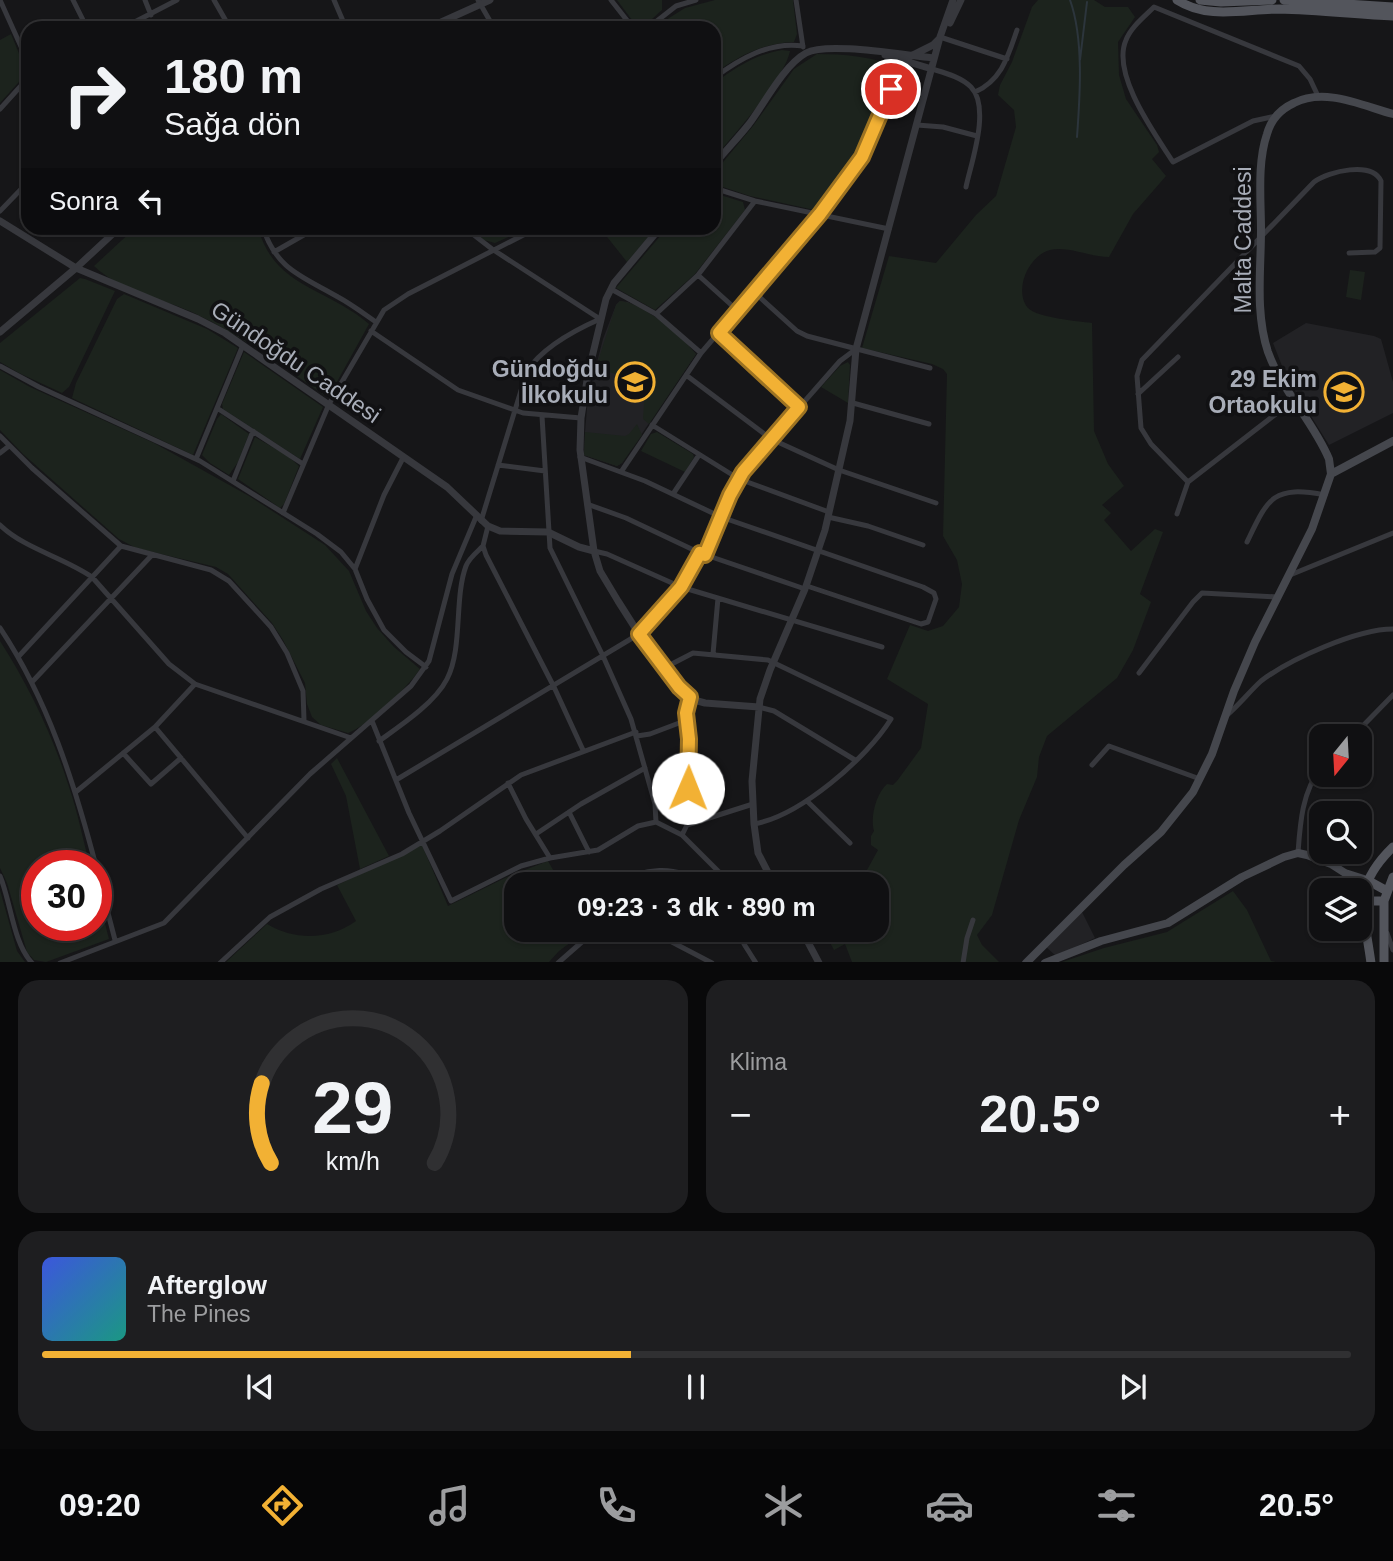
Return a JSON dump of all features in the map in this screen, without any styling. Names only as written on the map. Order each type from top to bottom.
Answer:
[{"type":"main road","points":[[1177,0],[1212,12],[1278,9],[1393,16]]},
{"type":"main road","points":[[1200,0],[1272,0]]},
{"type":"main road","points":[[1284,0],[1393,7]]},
{"type":"main road","points":[[1276,116],[1294,103],[1318,96],[1393,114]]},
{"type":"main road","name":"Malta Caddesi","points":[[1276,116],[1266,136],[1263,151],[1261,307],[1264,334],[1272,361],[1326,453],[1331,474]]},
{"type":"main road","points":[[1026,962],[1161,832],[1186,802],[1200,779],[1248,659],[1277,597],[1306,546],[1331,474],[1393,441]]},
{"type":"main road","points":[[1368,878],[1393,847]]},
{"type":"main road","points":[[1045,962],[1101,941],[1158,927],[1265,865],[1298,853],[1361,878]]},
{"type":"main road","points":[[1345,873],[1349,878]]},
{"type":"main road","points":[[1384,962],[1385,896],[1393,877]]},
{"type":"main road","points":[[1372,884],[1385,896]]},
{"type":"main road","points":[[1372,900],[1385,896]]},
{"type":"main road","points":[[1369,941],[1372,962]]},
{"type":"street","points":[[0,0],[21,46]]},
{"type":"street","points":[[74,0],[83,21]]},
{"type":"street","points":[[145,0],[151,15]]},
{"type":"street","points":[[138,21],[177,0]]},
{"type":"street","points":[[214,0],[226,21]]},
{"type":"street","points":[[334,0],[343,21]]},
{"type":"street","points":[[442,21],[479,2],[490,0]]},
{"type":"street","points":[[611,0],[628,21]]},
{"type":"street","points":[[655,21],[674,3],[696,0]]},
{"type":"street","points":[[721,157],[804,50],[796,0]]},
{"type":"street","points":[[768,872],[758,853],[754,824],[752,781],[759,707],[819,550],[853,402],[856,349],[934,58],[953,0]]},
{"type":"street","points":[[910,56],[933,45],[961,0]]},
{"type":"street","points":[[479,2],[490,21]]},
{"type":"street","points":[[1276,116],[1253,121],[1173,162],[1132,95],[1125,65],[1125,41],[1154,7],[1298,66],[1305,72],[1318,96]]},
{"type":"street","points":[[975,92],[994,81],[1007,59],[1017,30]]},
{"type":"street","points":[[940,37],[1007,59]]},
{"type":"street","points":[[721,74],[742,60],[778,46],[934,58]]},
{"type":"street","points":[[878,53],[960,79],[975,92],[980,115],[966,187]]},
{"type":"street","points":[[621,472],[701,353],[820,214],[862,157],[887,102],[900,61]]},
{"type":"street","points":[[0,109],[21,86]]},
{"type":"street","points":[[917,125],[943,127],[977,136]]},
{"type":"street","points":[[1188,482],[1143,434],[1138,394],[1138,371],[1142,360],[1318,179],[1359,169],[1372,170],[1381,181],[1381,246],[1375,252],[1349,253]]},
{"type":"street","points":[[0,211],[21,189]]},
{"type":"street","points":[[721,190],[755,201],[889,229]]},
{"type":"street","points":[[656,314],[698,275],[755,201]]},
{"type":"street","name":"Gündoğdu Caddesi","points":[[0,221],[21,235]]},
{"type":"street","name":"Gündoğdu Caddesi","points":[[21,235],[76,268],[198,319],[243,345],[447,487],[488,526]]},
{"type":"street","points":[[0,332],[111,235]]},
{"type":"street","points":[[266,235],[274,252],[290,270],[376,322]]},
{"type":"street","points":[[274,252],[304,235]]},
{"type":"street","points":[[474,235],[600,319]]},
{"type":"street","points":[[283,513],[328,404],[384,310],[408,293],[522,235]]},
{"type":"street","points":[[654,235],[611,289],[600,319],[581,418],[580,457],[594,551],[605,579],[639,634],[690,697],[715,705],[759,707],[774,711],[855,761]]},
{"type":"street","points":[[698,275],[738,311]]},
{"type":"street","points":[[611,289],[656,314],[701,353]]},
{"type":"street","points":[[754,292],[802,334],[930,368]]},
{"type":"street","points":[[60,962],[164,923],[310,774],[411,686],[426,667],[432,652],[452,574],[478,519],[498,465],[523,382],[533,363],[568,336],[600,319]]},
{"type":"street","points":[[371,331],[450,386],[513,411],[581,418]]},
{"type":"street","points":[[719,333],[799,407]]},
{"type":"street","points":[[196,459],[243,345]]},
{"type":"street","points":[[396,780],[639,634],[681,587],[703,554],[738,479],[840,360],[856,349]]},
{"type":"street","points":[[1138,394],[1178,357]]},
{"type":"street","points":[[0,366],[39,387],[196,459],[332,545],[355,569],[384,630],[426,667]]},
{"type":"street","points":[[686,375],[771,439],[839,470],[936,503]]},
{"type":"street","points":[[1177,513],[1188,482],[1294,400]]},
{"type":"street","points":[[853,402],[929,424]]},
{"type":"street","points":[[217,408],[303,464]]},
{"type":"street","points":[[542,416],[548,531],[552,554],[603,656],[636,734],[655,804],[656,822]]},
{"type":"street","points":[[652,425],[738,479],[828,514],[923,545]]},
{"type":"street","points":[[233,481],[253,431]]},
{"type":"street","points":[[0,436],[121,546],[205,568],[229,581],[271,627],[287,653],[303,691],[304,720]]},
{"type":"street","points":[[0,453],[9,446]]},
{"type":"street","points":[[673,494],[699,455]]},
{"type":"street","points":[[580,457],[673,494],[721,517],[931,591],[936,596],[935,603],[928,622],[921,624],[703,554],[626,518],[586,504]]},
{"type":"street","points":[[355,569],[384,495],[403,458]]},
{"type":"street","points":[[498,465],[545,471]]},
{"type":"street","points":[[1247,542],[1264,508],[1281,493],[1296,491],[1325,495]]},
{"type":"street","points":[[0,525],[12,535],[92,577],[169,664],[195,684],[351,738]]},
{"type":"street","points":[[583,750],[486,555],[483,546],[488,526],[500,531],[548,531],[579,547],[611,556],[681,587],[882,648]]},
{"type":"street","points":[[1290,575],[1393,533]]},
{"type":"street","points":[[19,656],[121,546]]},
{"type":"street","points":[[379,741],[415,713],[446,680],[455,643],[466,567],[473,555],[483,546]]},
{"type":"street","points":[[33,682],[152,555]]},
{"type":"street","points":[[1139,673],[1202,593],[1277,597]]},
{"type":"street","points":[[713,654],[718,598]]},
{"type":"street","points":[[0,628],[33,682],[77,791],[92,850]]},
{"type":"street","points":[[1224,717],[1255,687],[1287,664],[1364,633],[1393,629]]},
{"type":"street","points":[[664,668],[689,654],[713,654],[774,662],[891,719],[879,738],[807,801],[776,818],[754,824]]},
{"type":"street","points":[[77,791],[155,727],[195,684]]},
{"type":"street","points":[[1365,724],[1393,695]]},
{"type":"street","points":[[682,835],[687,825],[689,810],[687,720],[690,697]]},
{"type":"street","points":[[219,962],[270,917],[293,903],[389,860],[424,841],[530,770],[583,750],[636,734],[650,734],[687,720]]},
{"type":"street","points":[[372,721],[408,813],[451,901],[521,866],[603,848],[638,826],[656,822],[682,835],[719,872]]},
{"type":"street","points":[[155,727],[248,838]]},
{"type":"street","points":[[1092,765],[1109,746],[1200,779]]},
{"type":"street","points":[[123,753],[151,784],[181,758]]},
{"type":"street","points":[[536,834],[645,768]]},
{"type":"street","points":[[508,783],[550,858]]},
{"type":"street","points":[[1298,853],[1303,810],[1310,788]]},
{"type":"street","points":[[807,801],[850,843]]},
{"type":"street","points":[[687,825],[753,804]]},
{"type":"street","points":[[569,812],[589,852]]},
{"type":"street","points":[[654,872],[676,872]]},
{"type":"street","points":[[0,876],[23,953],[32,962]]},
{"type":"street","points":[[1383,918],[1393,950]]},
{"type":"street","points":[[963,962],[973,920]]},
{"type":"street","points":[[112,928],[115,940]]},
{"type":"street","points":[[558,962],[582,942]]},
{"type":"street","points":[[672,942],[712,962]]},
{"type":"street","points":[[746,942],[744,944],[756,962]]},
{"type":"street","points":[[808,942],[819,962]]},
{"type":"shaded area","points":[[617,0],[662,0],[662,10],[650,21],[633,21]]},
{"type":"shaded area","points":[[715,0],[793,0],[797,34],[794,42],[751,52],[721,69],[721,21],[664,21],[685,8]]},
{"type":"shaded area","points":[[1038,0],[1094,0],[1105,7],[1128,7],[1135,17],[1118,42],[1119,75],[1126,99],[1157,145],[1159,152],[1152,159],[1166,176],[1133,214],[1109,257],[1064,249],[1042,253],[1030,266],[1022,292],[1028,308],[1033,311],[1092,323],[1094,431],[1108,464],[1124,486],[1102,505],[1111,513],[1104,520],[1131,551],[1155,529],[1163,532],[1140,594],[1151,602],[1133,650],[1117,678],[1047,736],[1039,757],[1037,777],[1019,820],[992,915],[977,935],[982,945],[999,962],[852,962],[845,944],[834,950],[830,942],[889,942],[889,872],[867,872],[878,850],[871,845],[875,806],[883,788],[897,781],[921,748],[928,704],[887,679],[910,625],[928,631],[943,626],[959,607],[962,584],[957,560],[943,536],[947,374],[932,364],[862,348],[889,256],[936,263],[976,215],[996,196],[1016,127],[1014,110],[998,95],[1032,7]]},
{"type":"shaded area","points":[[11,34],[21,58],[21,80],[0,103],[0,40]]},
{"type":"shaded area","points":[[782,50],[790,51],[779,76],[721,150],[721,79],[746,62]]},
{"type":"shaded area","points":[[817,54],[857,56],[895,65],[888,92],[860,156],[819,211],[750,196],[721,186],[721,165],[794,69]]},
{"type":"shaded area","points":[[721,195],[743,202],[745,210],[695,274],[655,310],[616,288],[661,235],[721,235]]},
{"type":"shaded area","points":[[127,235],[261,235],[276,263],[289,275],[369,324],[333,389],[324,395],[230,332],[183,308],[129,288],[94,266]]},
{"type":"shaded area","points":[[478,235],[513,235],[495,243]]},
{"type":"shaded area","points":[[606,235],[650,235],[627,262]]},
{"type":"shaded area","points":[[1350,270],[1365,272],[1361,300],[1346,297]]},
{"type":"shaded area","points":[[80,278],[115,291],[69,387],[62,393],[0,362],[0,343]]},
{"type":"shaded area","points":[[124,294],[207,329],[238,348],[193,455],[72,398],[76,383],[117,299]]},
{"type":"shaded area","name":"Gündoğdu İlkokulu","points":[[620,301],[628,302],[657,318],[696,354],[622,463],[617,466],[584,455],[588,397],[603,339]]},
{"type":"shaded area","points":[[620,301],[650,314],[681,338],[696,354],[649,424],[643,419],[645,385],[596,367],[616,305]]},
{"type":"shaded area","name":"29 Ekim Ortaokulu","points":[[1306,323],[1381,339],[1393,382],[1393,413],[1329,445],[1286,376],[1273,343]]},
{"type":"shaded area","points":[[244,352],[323,407],[300,459],[223,409],[222,404]]},
{"type":"shaded area","points":[[848,362],[848,403],[821,387],[840,366]]},
{"type":"shaded area","points":[[0,370],[30,387],[154,443],[249,496],[325,545],[349,571],[366,611],[377,628],[420,669],[387,705],[356,729],[348,733],[321,725],[312,717],[307,704],[305,683],[283,640],[272,623],[228,574],[216,567],[136,548],[119,539],[23,454],[0,430]]},
{"type":"shaded area","points":[[221,414],[249,434],[238,462],[229,475],[202,455]]},
{"type":"shaded area","points":[[637,424],[642,435],[617,466],[584,455],[585,432],[625,436]]},
{"type":"shaded area","points":[[657,432],[693,454],[694,457],[685,472],[641,451],[651,434]]},
{"type":"shaded area","points":[[255,437],[288,456],[299,466],[280,508],[238,479]]},
{"type":"shaded area","points":[[0,641],[21,676],[56,749],[86,850],[21,850],[21,931],[0,868]]},
{"type":"shaded area","points":[[337,758],[389,856],[360,869],[346,796],[331,764]]},
{"type":"shaded area","points":[[422,845],[448,906],[504,878],[504,942],[571,942],[549,962],[226,962],[267,924],[289,933],[312,936],[335,932],[356,921],[337,885]]},
{"type":"shaded area","points":[[548,861],[554,872],[520,872]]},
{"type":"shaded area","points":[[0,890],[17,951],[25,962],[0,962]]},
{"type":"shaded area","points":[[1233,891],[1247,910],[1271,961],[1276,962],[1062,962],[1167,932]]},
{"type":"shaded area","points":[[1082,912],[1095,938],[1056,956],[1046,947]]},
{"type":"shaded area","points":[[24,941],[104,941],[46,962],[34,960],[27,952]]},
{"type":"waterway","points":[[1070,0],[1079,50],[1077,137]]},
{"type":"waterway","points":[[1080,60],[1087,2]]},
{"type":"place","name":"Gündoğdu İlkokulu","points":[[635,382]]},
{"type":"place","name":"29 Ekim Ortaokulu","points":[[1344,392]]},
{"type":"route","points":[[688,788],[689,732],[686,713],[690,697],[679,687],[639,634],[681,587],[700,553],[705,555],[738,479],[799,407],[719,333],[820,214],[862,157],[891,89]]}]
